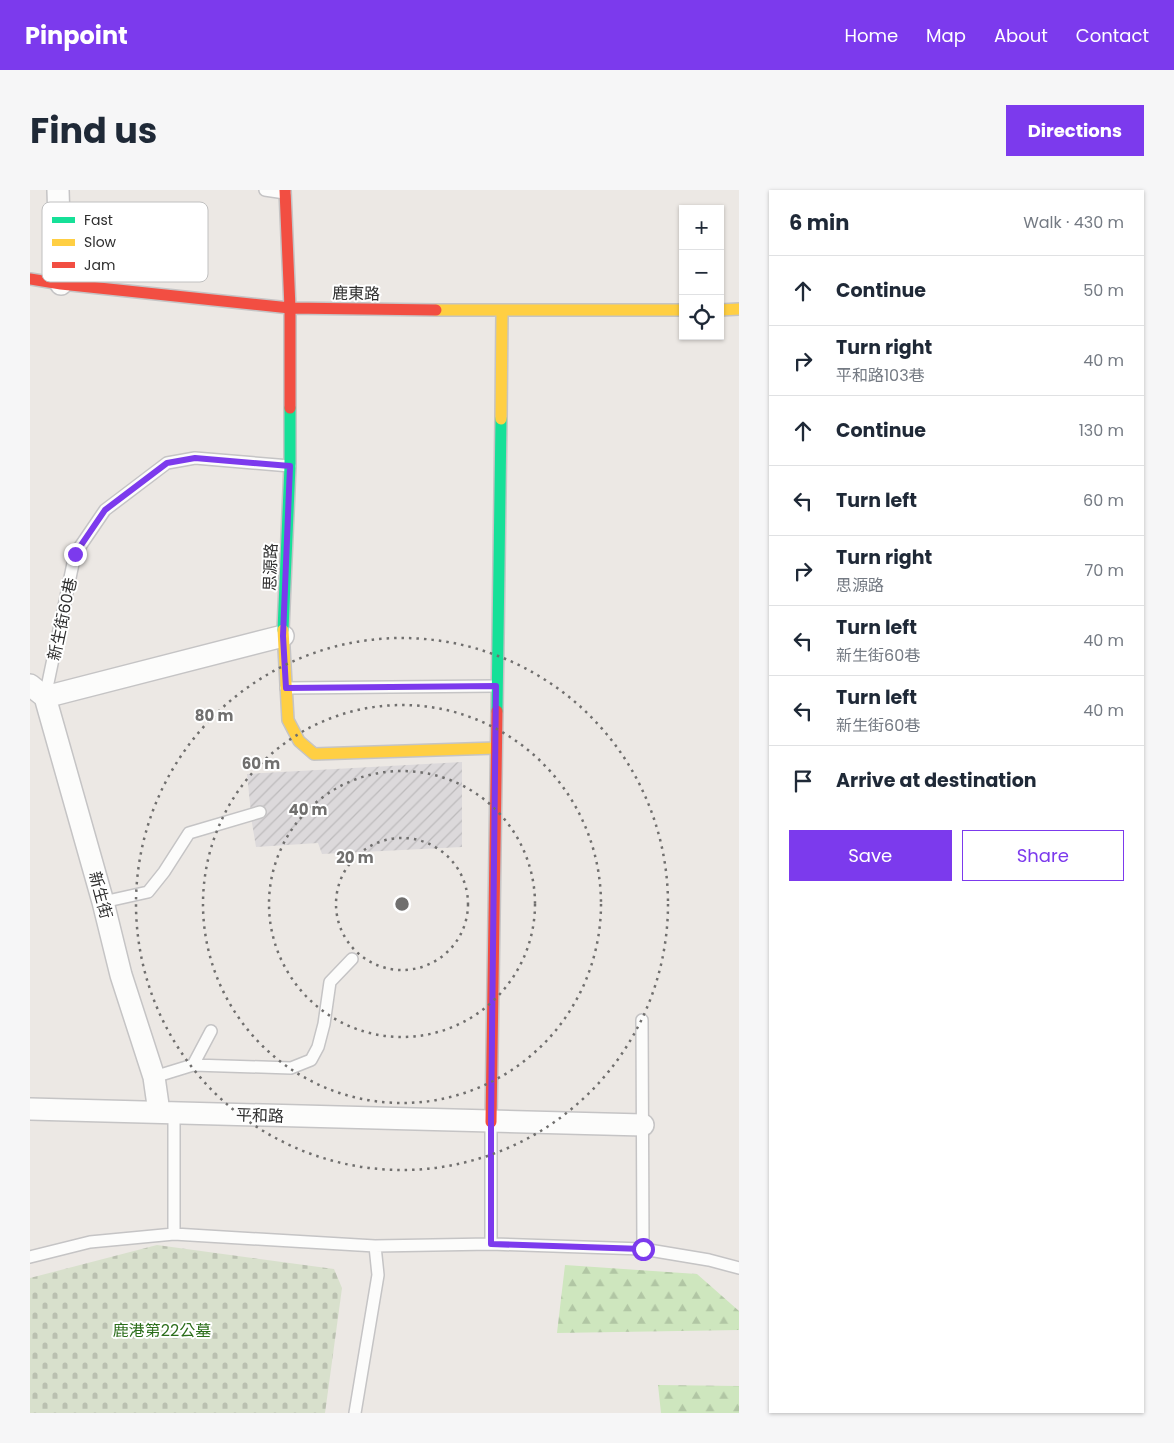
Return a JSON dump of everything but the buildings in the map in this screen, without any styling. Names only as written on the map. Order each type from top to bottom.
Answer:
[{"type":"street","name":"思源路","points":[[285,191],[290,308],[290,466],[283,636],[288,720],[299,742],[314,754],[496,748]]},
{"type":"street","name":"鹿東路","points":[[49,282],[290,308],[502,311],[679,310]]},
{"type":"street","points":[[724,310],[739,310]]},
{"type":"street","points":[[491,1122],[502,311]]},
{"type":"street","points":[[38,691],[283,636]]},
{"type":"street","name":"新生街","points":[[38,691],[103,902],[121,975],[166,1112]]},
{"type":"street","name":"平和路","points":[[30,1109],[643,1125]]},
{"type":"lane","points":[[265,190],[285,191]]},
{"type":"lane","name":"新生街60巷","points":[[38,691],[75,554],[105,510],[167,463],[195,458],[290,466]]},
{"type":"lane","points":[[286,688],[496,686]]},
{"type":"lane","points":[[103,902],[148,892],[164,872],[189,833],[260,812]]},
{"type":"lane","points":[[154,1077],[193,1065],[291,1068],[311,1060],[318,1047],[324,1024],[330,982],[352,959]]},
{"type":"lane","points":[[642,1020],[643,1249]]},
{"type":"lane","points":[[193,1065],[210,1031]]},
{"type":"lane","points":[[166,1112],[174,1234]]},
{"type":"lane","points":[[491,1122],[491,1244]]},
{"type":"lane","points":[[30,1257],[90,1242],[174,1234],[375,1246],[491,1244],[643,1249],[708,1260],[739,1268]]},
{"type":"lane","points":[[355,1413],[378,1275],[375,1246]]},
{"type":"shaded area","points":[[462,762],[462,847],[322,854],[318,843],[256,847],[247,774]]},
{"type":"green space","name":"鹿港第22公墓","points":[[157,1245],[334,1269],[342,1288],[325,1413],[30,1413],[30,1278]]},
{"type":"green space","points":[[565,1265],[697,1274],[739,1311],[739,1330],[557,1333]]},
{"type":"green space","points":[[658,1385],[739,1386],[739,1413],[661,1413]]},
{"type":"traffic: fast","points":[[283,630],[290,466],[290,408]]},
{"type":"traffic: fast","points":[[497,711],[501,419]]},
{"type":"traffic: slow","points":[[724,310],[739,309]]},
{"type":"traffic: slow","points":[[436,310],[679,310]]},
{"type":"traffic: slow","points":[[501,419],[502,311]]},
{"type":"traffic: slow","points":[[283,630],[288,720],[299,741],[314,754],[496,748]]},
{"type":"traffic: jam","points":[[285,190],[290,308],[290,408]]},
{"type":"traffic: jam","points":[[30,279],[42,281]]},
{"type":"traffic: jam","points":[[49,282],[290,308],[436,310]]},
{"type":"traffic: jam","points":[[491,1122],[497,711]]},
{"type":"route","points":[[75,554],[105,510],[167,463],[195,458],[290,466],[283,636],[286,688],[496,686],[491,1244],[643,1249]]}]
